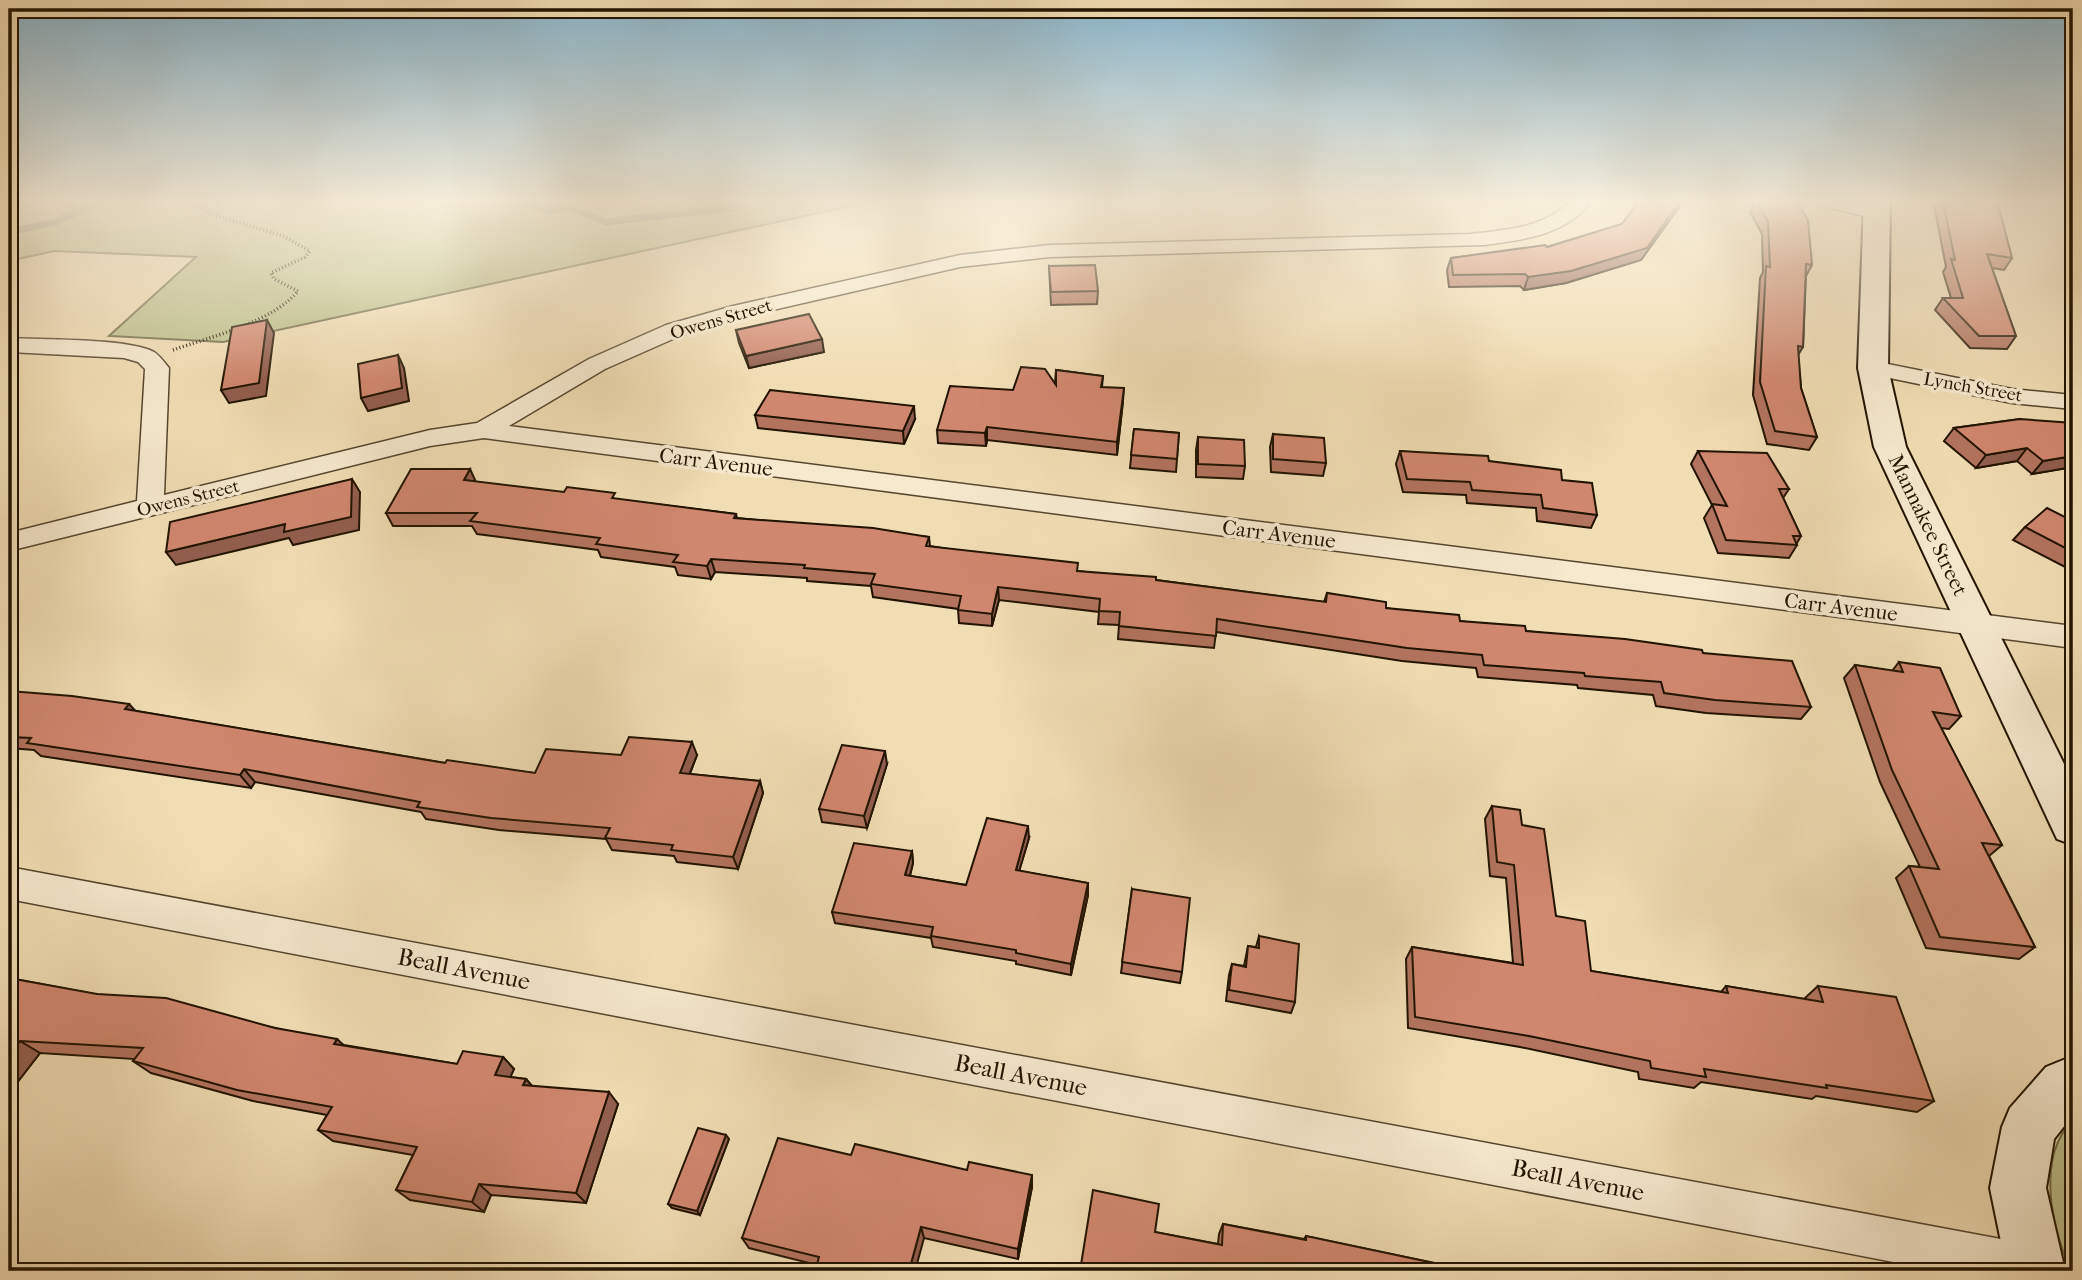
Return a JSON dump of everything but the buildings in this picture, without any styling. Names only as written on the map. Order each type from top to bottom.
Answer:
[{"type":"street","name":"Owens Street","points":[[9,542],[430,438],[484,430],[597,364],[674,330],[733,313],[962,261]]},
{"type":"street","name":"Mannakee Street","points":[[1876,261],[1873,368],[1890,447],[2073,826]]},
{"type":"street","points":[[10,345],[125,352],[149,360],[157,368],[150,507]]},
{"type":"street","name":"Lynch Street","points":[[1873,368],[2012,396],[2073,402]]},
{"type":"street","name":"Carr Avenue","points":[[484,430],[2073,636]]},
{"type":"street","name":"Beall Avenue","points":[[9,883],[2034,1269]]},
{"type":"street","points":[[2034,1269],[2018,1188],[2029,1127],[2064,1086],[2073,1082]]},
{"type":"path","points":[[149,360],[265,315],[295,296],[298,291],[274,279],[271,273],[297,261]]},
{"type":"green space","points":[[192,261],[598,261],[223,342],[109,336]]},
{"type":"green space","points":[[2073,1120],[2071,1271],[2053,1214],[2051,1173],[2061,1136]]}]
